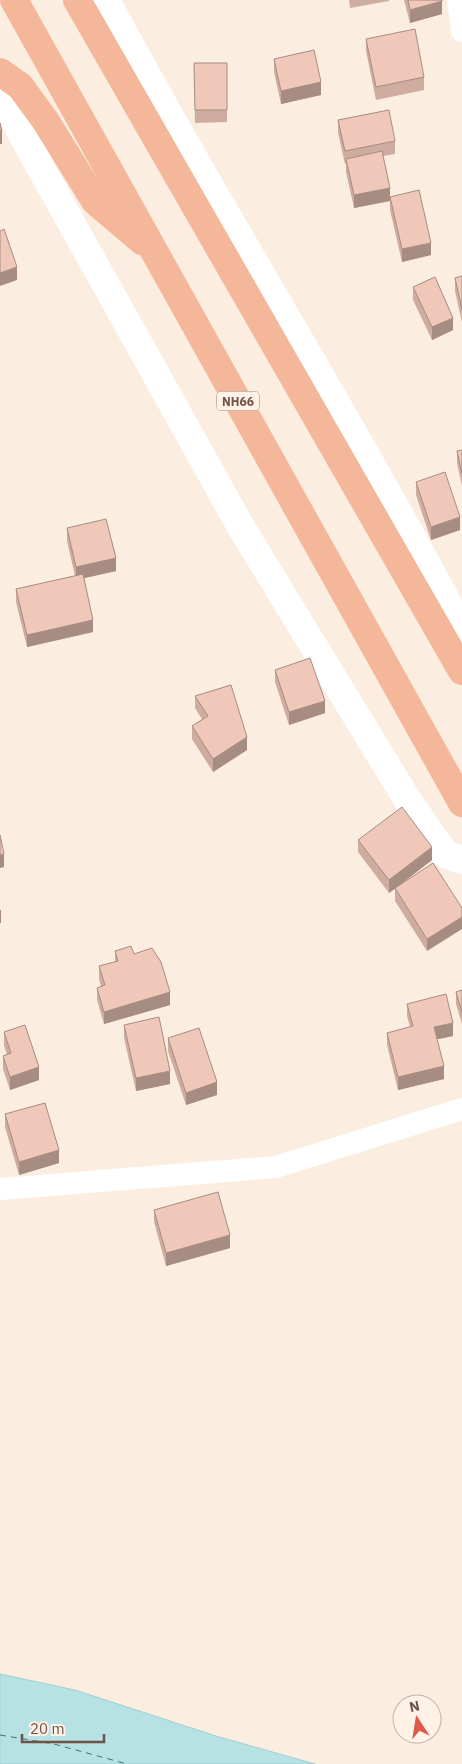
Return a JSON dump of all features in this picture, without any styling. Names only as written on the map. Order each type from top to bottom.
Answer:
[{"type":"highway","name":"NH66","points":[[14,0],[462,802]]},
{"type":"highway","points":[[77,0],[462,670]]},
{"type":"highway","points":[[92,0],[127,63],[142,112]]},
{"type":"highway","points":[[0,72],[20,86],[45,120],[95,201],[155,252]]},
{"type":"street","points":[[106,0],[155,92],[334,401],[462,630]]},
{"type":"street","points":[[458,0],[462,31]]},
{"type":"street","points":[[0,95],[241,527],[407,799],[445,854],[462,860]]},
{"type":"street","points":[[0,1189],[276,1167],[462,1109]]},
{"type":"water","points":[[0,1674],[75,1690],[216,1736],[315,1764],[0,1764]]},
{"type":"building","points":[[408,0],[442,0],[442,1],[410,10]]},
{"type":"building","points":[[415,29],[424,77],[376,87],[366,39]]},
{"type":"building","points":[[314,50],[321,82],[281,91],[274,59]]},
{"type":"building","points":[[194,63],[227,63],[227,110],[195,110]]},
{"type":"building","points":[[389,110],[395,141],[345,151],[338,120]]},
{"type":"building","points":[[382,151],[390,188],[354,195],[346,159]]},
{"type":"building","points":[[419,190],[431,243],[402,249],[390,197]]},
{"type":"building","points":[[4,229],[17,267],[0,273],[0,231]]},
{"type":"building","points":[[462,276],[462,309],[455,278]]},
{"type":"building","points":[[435,277],[453,318],[432,327],[413,287]]},
{"type":"building","points":[[462,450],[462,473],[457,451]]},
{"type":"building","points":[[445,472],[460,517],[431,527],[416,482]]},
{"type":"building","points":[[106,519],[116,558],[76,567],[67,528]]},
{"type":"building","points":[[83,574],[93,620],[27,635],[16,589]]},
{"type":"building","points":[[310,658],[325,701],[289,712],[275,670]]},
{"type":"building","points":[[231,685],[247,737],[213,759],[192,726],[208,716],[195,696]]},
{"type":"building","points":[[402,807],[432,847],[389,880],[358,840]]},
{"type":"building","points":[[0,835],[4,854],[0,855]]},
{"type":"building","points":[[433,863],[462,908],[462,917],[427,939],[395,888]]},
{"type":"building","points":[[131,946],[134,954],[152,948],[161,962],[170,992],[104,1012],[97,988],[105,985],[99,966],[118,961],[115,951]]},
{"type":"building","points":[[462,990],[462,1012],[456,992]]},
{"type":"building","points":[[446,994],[453,1023],[434,1027],[444,1066],[398,1077],[387,1033],[413,1026],[407,1004]]},
{"type":"building","points":[[159,1017],[170,1071],[136,1078],[124,1025]]},
{"type":"building","points":[[25,1025],[39,1067],[10,1077],[3,1056],[11,1053],[4,1032]]},
{"type":"building","points":[[199,1028],[217,1082],[186,1093],[168,1038]]},
{"type":"building","points":[[45,1103],[59,1150],[19,1162],[5,1114]]},
{"type":"building","points":[[218,1192],[230,1235],[166,1253],[154,1210]]},
{"type":"ferry route","points":[[0,1735],[54,1744],[127,1764]]}]
